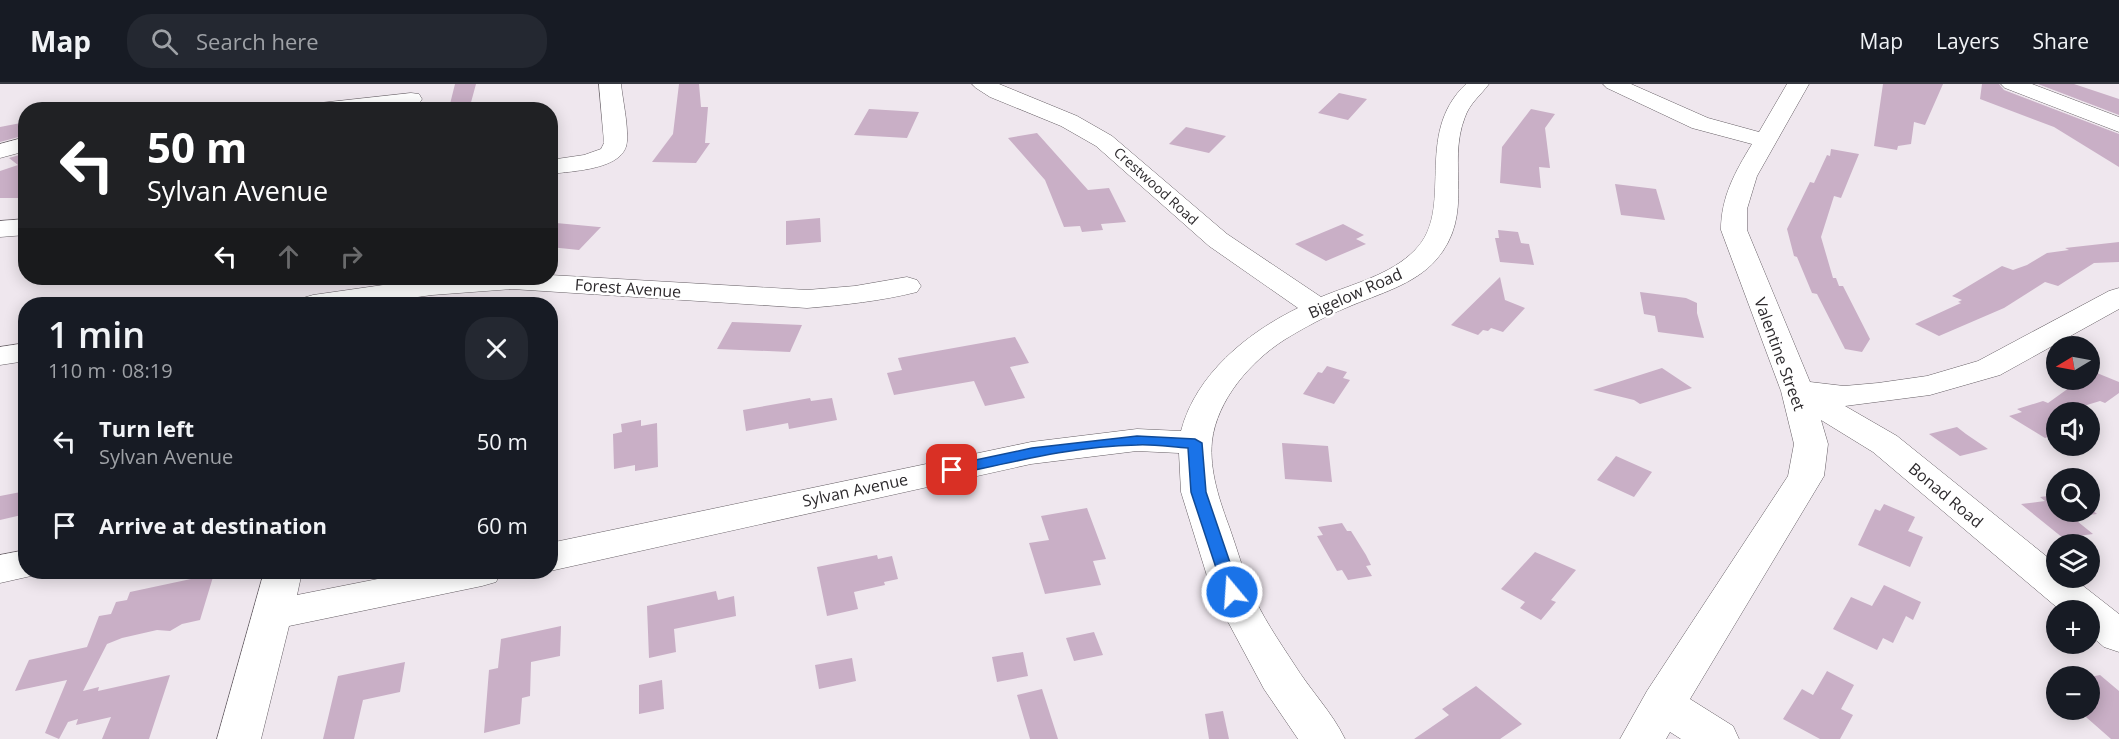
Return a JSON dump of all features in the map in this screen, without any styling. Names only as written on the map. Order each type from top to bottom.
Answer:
[{"type":"street","points":[[558,166],[588,162],[611,154],[616,143],[610,84]]},
{"type":"street","name":"Crestwood Road","points":[[983,84],[1005,96],[1069,121],[1104,141],[1218,240],[1318,308]]},
{"type":"street","name":"Bigelow Road","points":[[1195,443],[1203,413],[1232,369],[1269,334],[1318,308],[1403,273],[1431,250],[1441,231],[1444,216],[1453,113],[1470,90],[1478,84]]},
{"type":"street","points":[[1614,84],[1700,123],[1767,141]]},
{"type":"street","name":"Valentine Street","points":[[1652,722],[1806,476],[1811,444],[1797,391],[1734,230],[1734,209],[1745,176],[1798,84]]},
{"type":"street","points":[[2012,84],[2083,109],[2119,125]]},
{"type":"street","points":[[381,102],[411,98]]},
{"type":"street","points":[[0,151],[18,146]]},
{"type":"street","points":[[0,229],[18,228]]},
{"type":"street","name":"Forest Avenue","points":[[558,284],[807,299],[855,295],[908,286]]},
{"type":"street","name":"Forest Avenue","points":[[341,297],[357,293],[441,285]]},
{"type":"street","points":[[1797,391],[1844,396],[1878,393],[1930,385],[1989,368],[2119,297]]},
{"type":"street","points":[[0,356],[18,353]]},
{"type":"street","name":"Bonad Road","points":[[1797,391],[1885,444],[2074,600]]},
{"type":"street","name":"Sylvan Avenue","points":[[558,555],[1032,453],[1137,440],[1195,443]]},
{"type":"street","points":[[1195,443],[1199,492],[1232,592],[1279,677],[1323,739]]},
{"type":"street","points":[[0,569],[18,566]]},
{"type":"street","points":[[239,739],[281,579]]},
{"type":"street","points":[[271,615],[448,579]]},
{"type":"street","name":"Bonad Road","points":[[2100,621],[2119,636]]},
{"type":"street","points":[[1652,722],[1717,739]]},
{"type":"building","points":[[455,84],[476,84],[471,102],[450,102]]},
{"type":"building","points":[[679,84],[699,84],[701,107],[708,107],[705,143],[710,143],[696,163],[652,162],[673,134]]},
{"type":"building","points":[[1883,84],[1943,84],[1925,125],[1914,122],[1911,144],[1898,146],[1897,150],[1874,146]]},
{"type":"building","points":[[1982,84],[1999,84],[2004,90],[2119,134],[2119,167],[2054,127],[1980,99]]},
{"type":"building","points":[[2038,84],[2074,84],[2119,99],[2119,115]]},
{"type":"building","points":[[1339,93],[1367,99],[1348,120],[1318,113]]},
{"type":"building","points":[[869,109],[919,112],[907,138],[854,135]]},
{"type":"building","points":[[1531,109],[1555,114],[1545,128],[1550,168],[1539,167],[1541,188],[1500,183],[1502,147]]},
{"type":"building","points":[[18,124],[18,137],[0,142],[0,127]]},
{"type":"building","points":[[1186,127],[1226,136],[1209,153],[1169,144]]},
{"type":"building","points":[[1037,133],[1088,190],[1109,188],[1126,222],[1101,224],[1103,230],[1082,232],[1080,226],[1064,227],[1045,180],[1008,138]]},
{"type":"building","points":[[1831,149],[1859,154],[1841,198],[1834,196],[1821,237],[1833,278],[1836,278],[1839,286],[1843,286],[1870,339],[1862,352],[1845,349],[1817,294],[1812,293],[1797,257],[1794,256],[1787,229],[1810,182],[1814,183],[1827,155],[1830,156]]},
{"type":"building","points":[[18,155],[18,165],[9,158]]},
{"type":"building","points":[[18,165],[18,198],[0,198],[0,171]]},
{"type":"building","points":[[1615,184],[1656,189],[1665,220],[1621,215]]},
{"type":"building","points":[[820,218],[821,242],[786,245],[786,221]]},
{"type":"building","points":[[558,223],[601,227],[579,250],[558,248]]},
{"type":"building","points":[[1343,224],[1364,235],[1356,239],[1366,244],[1326,261],[1295,244]]},
{"type":"building","points":[[1498,230],[1518,232],[1521,243],[1529,244],[1534,265],[1500,262],[1495,238],[1499,238]]},
{"type":"building","points":[[2119,242],[2119,262],[2094,263],[2058,286],[2045,282],[2004,308],[1939,336],[1915,324],[1961,303],[1958,302],[1962,300],[1952,296],[2002,266],[2013,270],[2047,253],[2069,250],[2065,248]]},
{"type":"building","points":[[1500,277],[1505,300],[1525,308],[1503,332],[1491,328],[1488,331],[1483,330],[1478,335],[1451,325]]},
{"type":"building","points":[[1640,292],[1686,298],[1697,303],[1697,313],[1704,338],[1658,332],[1655,316],[1644,314]]},
{"type":"building","points":[[732,322],[802,325],[790,352],[717,349]]},
{"type":"building","points":[[1015,337],[1029,363],[1010,367],[1025,398],[985,406],[974,381],[894,395],[887,373],[902,370],[898,358]]},
{"type":"building","points":[[1327,366],[1347,372],[1343,378],[1350,380],[1334,404],[1303,394],[1318,372],[1322,373]]},
{"type":"building","points":[[1662,368],[1692,388],[1640,404],[1634,400],[1593,390]]},
{"type":"building","points":[[2100,374],[2119,382],[2119,393],[2105,403],[2100,401],[2049,402],[2066,390],[2100,390]]},
{"type":"building","points":[[810,398],[811,401],[832,398],[837,420],[789,429],[788,423],[746,431],[743,410]]},
{"type":"building","points":[[2043,401],[2046,402],[2046,438],[2009,416],[2022,412],[2017,409]]},
{"type":"building","points":[[641,420],[641,426],[657,423],[658,467],[635,471],[635,465],[614,469],[613,434],[622,432],[621,424]]},
{"type":"building","points":[[1957,427],[1988,449],[1960,456],[1929,434]]},
{"type":"building","points":[[1282,443],[1328,446],[1332,482],[1285,479]]},
{"type":"building","points":[[1616,456],[1652,472],[1634,497],[1597,480]]},
{"type":"building","points":[[18,493],[18,516],[0,520],[0,496]]},
{"type":"building","points":[[2046,496],[2046,522],[2078,522],[2093,534],[2058,534],[2021,504],[2045,501],[2040,497]]},
{"type":"building","points":[[1884,504],[1915,517],[1908,531],[1923,537],[1910,567],[1858,545],[1875,509],[1880,511]]},
{"type":"building","points":[[1087,508],[1106,559],[1093,561],[1101,585],[1045,594],[1029,543],[1049,540],[1041,516]]},
{"type":"building","points":[[1342,523],[1347,531],[1351,531],[1366,555],[1371,565],[1366,566],[1372,576],[1348,580],[1342,570],[1337,571],[1317,536],[1323,535],[1318,527]]},
{"type":"building","points":[[1535,552],[1576,570],[1551,600],[1556,602],[1541,620],[1520,608],[1525,602],[1501,589]]},
{"type":"building","points":[[877,555],[878,559],[892,556],[898,579],[884,582],[885,585],[854,592],[858,609],[827,616],[817,567]]},
{"type":"building","points":[[191,579],[212,579],[200,620],[182,624],[170,631],[157,630],[107,644],[83,691],[99,687],[98,691],[170,675],[149,739],[102,739],[111,717],[76,725],[78,719],[68,722],[59,739],[45,733],[67,680],[15,691],[29,660],[87,647],[99,616],[111,614],[116,602],[127,600],[130,592]]},
{"type":"building","points":[[1884,585],[1921,602],[1913,620],[1906,616],[1893,643],[1883,638],[1877,650],[1833,629],[1851,597],[1872,606]]},
{"type":"building","points":[[716,591],[718,600],[734,596],[736,616],[674,629],[676,652],[649,658],[647,606]]},
{"type":"building","points":[[561,626],[560,656],[531,662],[530,696],[522,698],[520,724],[484,733],[489,670],[498,668],[501,639]]},
{"type":"building","points":[[1094,632],[1103,655],[1074,661],[1066,638]]},
{"type":"building","points":[[1023,652],[1028,676],[997,682],[992,657]]},
{"type":"building","points":[[852,658],[856,681],[819,689],[815,665]]},
{"type":"building","points":[[405,662],[400,692],[363,700],[354,739],[323,739],[338,676]]},
{"type":"building","points":[[1827,671],[1854,685],[1841,709],[1853,715],[1840,739],[1820,739],[1783,719],[1802,689],[1813,695]]},
{"type":"building","points":[[2100,675],[2119,691],[2119,739],[2111,739],[2089,720],[2100,720]]},
{"type":"building","points":[[662,680],[664,709],[639,714],[639,685]]},
{"type":"building","points":[[1476,686],[1522,724],[1500,739],[1414,739],[1449,715],[1442,709]]},
{"type":"building","points":[[1042,689],[1058,739],[1030,739],[1017,695]]},
{"type":"building","points":[[1223,711],[1229,739],[1209,739],[1205,714]]},
{"type":"route","points":[[952,470],[1032,453],[1094,444],[1137,440],[1195,443],[1199,492],[1232,592]]}]
